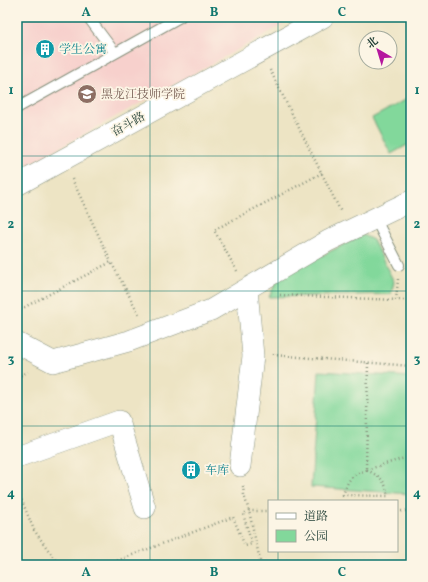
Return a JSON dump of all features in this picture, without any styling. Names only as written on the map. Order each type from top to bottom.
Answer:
[{"type":"street","name":"奋斗路","points":[[17,185],[323,17]]},
{"type":"street","points":[[17,343],[53,362],[128,341],[211,310],[328,241],[411,201]]},
{"type":"street","points":[[240,466],[253,356],[247,288]]},
{"type":"street","points":[[17,458],[119,421],[145,508]]},
{"type":"lane","points":[[88,17],[115,53]]},
{"type":"lane","points":[[17,108],[180,17]]},
{"type":"lane","points":[[375,218],[399,265]]},
{"type":"path","points":[[261,51],[350,231]]},
{"type":"path","points":[[63,160],[111,262],[150,333]]},
{"type":"path","points":[[247,288],[214,230],[322,173]]},
{"type":"path","points":[[17,311],[111,262]]},
{"type":"path","points":[[396,300],[399,265]]},
{"type":"path","points":[[274,295],[411,300]]},
{"type":"path","points":[[252,346],[266,347],[274,355],[411,366]]},
{"type":"path","points":[[366,470],[368,362]]},
{"type":"path","points":[[366,470],[378,475],[386,484],[388,496],[343,495],[347,483],[356,473],[411,456]]},
{"type":"path","points":[[17,489],[34,530],[59,565]]},
{"type":"path","points":[[244,495],[261,565]]},
{"type":"path","points":[[106,565],[233,517],[245,546],[252,544],[242,514],[249,511],[268,511]]},
{"type":"path","points":[[398,511],[411,511]]},
{"type":"shaded area","name":"黑龙江技师学院","points":[[17,17],[297,17],[17,171]]},
{"type":"green space","points":[[411,97],[411,143],[391,154],[372,118]]},
{"type":"green space","points":[[363,235],[373,240],[394,282],[391,294],[269,297],[279,277]]},
{"type":"green space","points":[[319,371],[411,377],[411,494],[311,487]]},
{"type":"place","name":"学生公寓","points":[[45,49]]},
{"type":"place","name":"黑龙江技师学院","points":[[87,94]]},
{"type":"place","name":"车库","points":[[191,470]]}]
